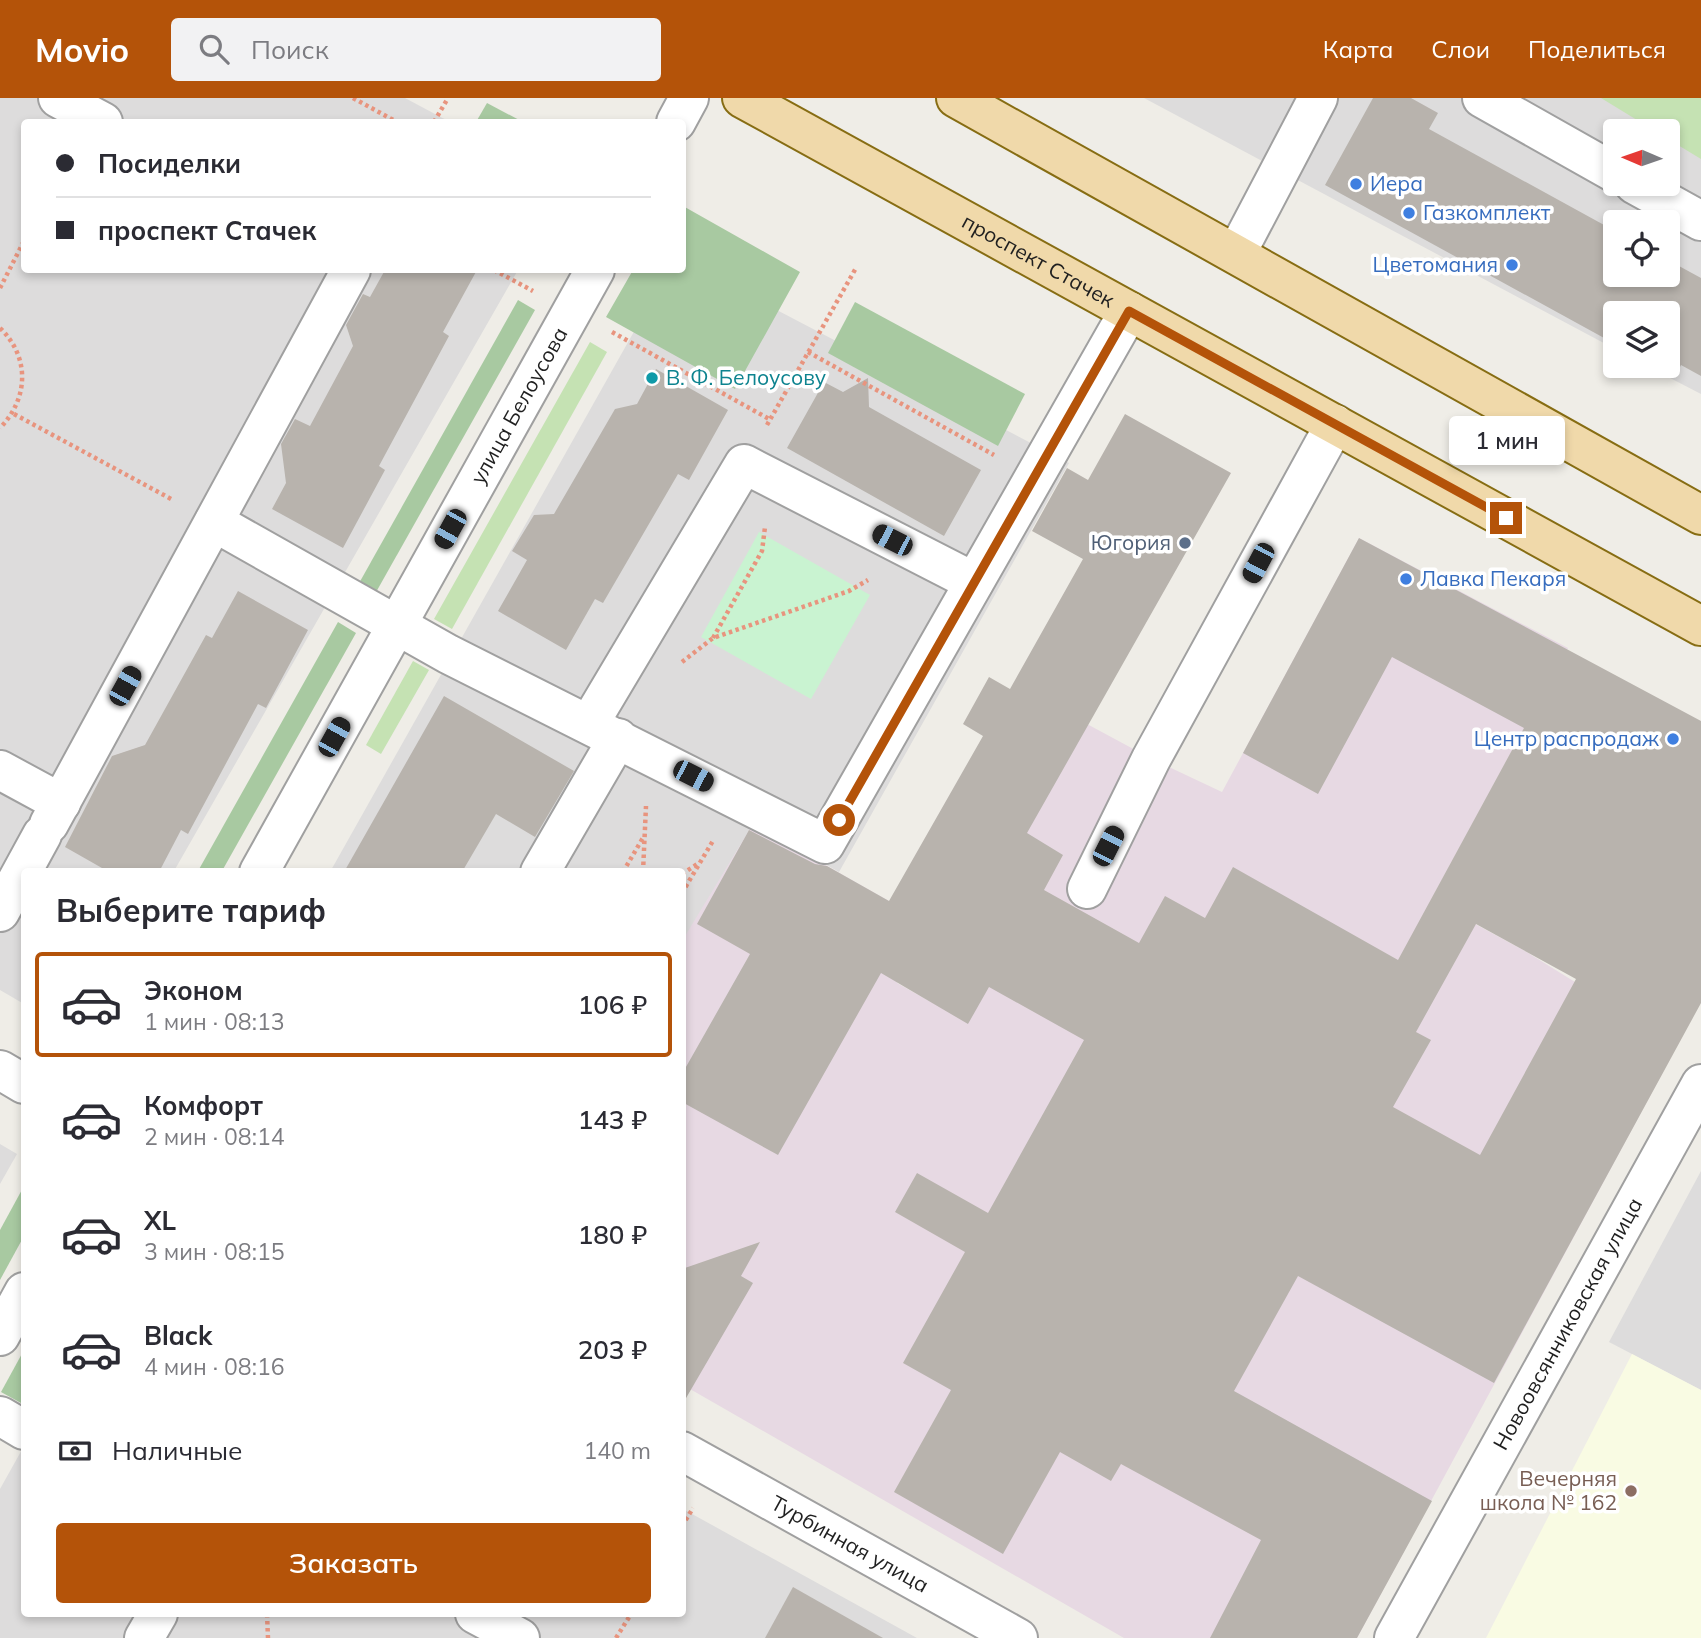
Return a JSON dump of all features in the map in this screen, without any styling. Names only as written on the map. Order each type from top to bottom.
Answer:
[{"type":"main road","name":"проспект Стачек","points":[[742,98],[1701,626]]},
{"type":"main road","points":[[956,98],[1701,515]]},
{"type":"street","points":[[58,98],[97,119]]},
{"type":"street","points":[[678,119],[689,98]]},
{"type":"street","points":[[1236,254],[1318,98]]},
{"type":"street","points":[[1482,98],[1526,109],[1603,164]]},
{"type":"street","points":[[1656,196],[1701,221]]},
{"type":"street","points":[[25,868],[349,273]]},
{"type":"street","name":"улица Белоусова","points":[[261,868],[593,273]]},
{"type":"street","points":[[214,522],[396,625],[825,844],[1129,311]]},
{"type":"street","points":[[1087,889],[1152,759],[1335,424]]},
{"type":"street","points":[[542,868],[604,731],[758,470],[974,582]]},
{"type":"street","points":[[0,770],[51,821]]},
{"type":"street","points":[[0,912],[21,875]]},
{"type":"street","points":[[0,1070],[21,1082]]},
{"type":"street","name":"Новоовсянниковская улица","points":[[1394,1638],[1701,1084]]},
{"type":"street","points":[[0,1336],[21,1298]]},
{"type":"street","points":[[0,1416],[21,1428]]},
{"type":"street","name":"Турбинная улица","points":[[686,1453],[1018,1638]]},
{"type":"street","points":[[144,1638],[156,1617]]},
{"type":"street","points":[[481,1617],[520,1638]]},
{"type":"path","points":[[353,98],[392,119]]},
{"type":"path","points":[[436,119],[448,98]]},
{"type":"path","points":[[0,288],[21,247]]},
{"type":"path","points":[[713,638],[762,551],[758,470],[771,420],[856,268]]},
{"type":"path","points":[[500,273],[535,292]]},
{"type":"path","points":[[0,328],[13,341],[24,377],[14,414],[0,428]]},
{"type":"path","points":[[607,330],[771,420]]},
{"type":"path","points":[[808,352],[1034,478]]},
{"type":"path","points":[[14,414],[214,522]]},
{"type":"path","points":[[673,670],[713,638],[849,591],[916,552]]},
{"type":"path","points":[[625,868],[644,836],[643,868]]},
{"type":"path","points":[[686,871],[700,862],[686,886]]},
{"type":"path","points":[[686,1520],[694,1507]]},
{"type":"path","points":[[267,1617],[268,1638]]},
{"type":"path","points":[[616,1638],[629,1617]]},
{"type":"shaded area","points":[[0,98],[405,98],[444,119],[21,119],[21,273],[516,273],[176,868],[21,868],[21,1002],[0,990]]},
{"type":"shaded area","points":[[1144,98],[1701,98],[1701,394],[1670,378],[1680,378],[1680,301],[1603,301],[1603,343]]},
{"type":"shaded area","points":[[735,288],[1069,463],[839,872],[753,824],[686,936],[686,868],[332,868],[645,312]]},
{"type":"shaded area","points":[[1359,538],[1568,648],[1431,900],[1525,951],[1575,982],[1618,1030],[1670,1059],[1357,1638],[1124,1638],[686,1387],[686,934],[753,824],[889,901],[880,918],[920,941],[897,983],[931,1002],[1087,724],[1222,792]]},
{"type":"shaded area","points":[[0,1144],[17,1154],[0,1184]]},
{"type":"shaded area","points":[[1701,1171],[1701,1390],[1609,1342]]},
{"type":"shaded area","name":"Вечерняя школа № 162","points":[[1632,1354],[1701,1390],[1701,1638],[1486,1638]]},
{"type":"shaded area","points":[[21,1451],[21,1617],[686,1617],[686,1511],[917,1638],[0,1638],[0,1489]]},
{"type":"green space","points":[[1601,98],[1701,98],[1701,159],[1680,146],[1680,119],[1635,119]]},
{"type":"green space","points":[[487,103],[517,119],[478,119]]},
{"type":"green space","points":[[686,208],[800,272],[735,389],[606,317],[631,273],[686,273]]},
{"type":"green space","points":[[518,300],[535,310],[375,594],[358,585]]},
{"type":"green space","points":[[855,302],[1025,394],[998,446],[828,353]]},
{"type":"green space","points":[[590,342],[607,352],[452,629],[434,619]]},
{"type":"green space","points":[[759,532],[870,595],[811,699],[701,637]]},
{"type":"green space","points":[[338,622],[356,633],[224,868],[200,868]]},
{"type":"green space","points":[[413,661],[429,670],[381,754],[366,745]]},
{"type":"green space","points":[[21,1192],[21,1242],[0,1280],[0,1230]]},
{"type":"green space","points":[[21,1355],[21,1403],[1,1392]]},
{"type":"building","points":[[1373,98],[1411,98],[1438,113],[1429,129],[1603,224],[1603,287],[1680,287],[1680,267],[1701,278],[1701,376],[1681,365],[1680,367],[1680,301],[1603,301],[1603,337],[1325,185]]},
{"type":"building","points":[[383,273],[475,273],[443,332],[449,336],[379,466],[385,470],[343,548],[272,509],[286,483],[281,444],[295,419],[310,426],[353,346],[346,325],[363,294],[370,297]]},
{"type":"building","points":[[656,369],[728,410],[689,480],[678,474],[603,603],[595,599],[566,650],[498,611],[527,560],[512,551],[534,515],[554,514],[615,409],[637,404]]},
{"type":"building","points":[[868,378],[869,407],[981,470],[944,536],[787,448],[824,382],[843,392]]},
{"type":"building","points":[[1125,414],[1231,473],[1027,833],[1063,855],[1044,890],[1139,943],[1165,896],[1205,918],[1233,867],[1398,960],[1524,728],[1392,657],[1318,794],[1243,753],[1359,538],[1701,721],[1701,1003],[1494,1383],[1298,1276],[1234,1391],[1432,1501],[1357,1638],[1210,1638],[1261,1540],[1121,1464],[1111,1481],[1060,1452],[1003,1554],[894,1492],[951,1390],[903,1363],[965,1252],[895,1212],[917,1173],[988,1213],[1084,1040],[989,987],[968,1024],[881,973],[778,1155],[686,1104],[686,1067],[750,954],[697,924],[749,830],[815,864],[827,866],[889,901],[983,736],[963,724],[989,677],[1010,689],[1083,559],[1032,531],[1067,468],[1088,480]],"holes":[[[1476,924],[1576,979],[1480,1155],[1393,1107],[1431,1040],[1416,1032]]]},
{"type":"building","points":[[238,591],[308,630],[266,708],[258,704],[188,834],[181,830],[161,868],[102,868],[65,847],[112,756],[145,745],[206,635],[212,638]]},
{"type":"building","points":[[444,696],[574,771],[535,837],[496,814],[464,868],[346,868]]},
{"type":"building","points":[[760,1242],[741,1276],[753,1283],[686,1398],[686,1268]]},
{"type":"building","points":[[793,1587],[883,1638],[765,1638]]},
{"type":"place","name":"Иера","points":[[1356,184]]},
{"type":"place","name":"Газкомплект","points":[[1409,213]]},
{"type":"place","name":"Цветомания","points":[[1512,265]]},
{"type":"place","name":"В. Ф. Белоусову","points":[[652,378]]},
{"type":"place","name":"Югория","points":[[1185,543]]},
{"type":"place","name":"Лавка Пекаря","points":[[1406,579]]},
{"type":"place","name":"Центр распродаж","points":[[1673,739]]},
{"type":"place","name":"Вечерняя школа № 162","points":[[1631,1491]]},
{"type":"route","points":[[839,820],[1129,311],[1506,518]]}]
